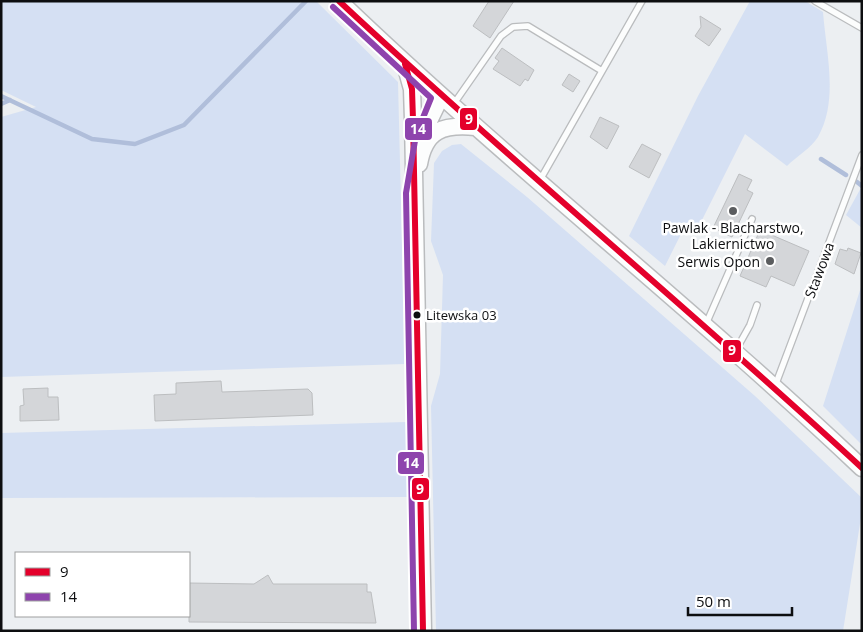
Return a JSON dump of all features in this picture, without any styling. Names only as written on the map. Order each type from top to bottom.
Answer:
[{"type":"street","points":[[339,1],[404,64],[775,386],[862,468]]},
{"type":"street","points":[[404,64],[412,89],[414,127],[423,631]]},
{"type":"street","points":[[414,127],[426,101],[447,101]]},
{"type":"street","points":[[415,194],[428,124],[447,101]]},
{"type":"street","points":[[423,146],[432,134],[438,130],[457,126],[475,127]]},
{"type":"lane","points":[[538,182],[642,1]]},
{"type":"lane","points":[[815,1],[862,28]]},
{"type":"lane","points":[[447,101],[501,36],[513,27],[528,26],[602,70]]},
{"type":"lane","name":"Stawowa","points":[[775,386],[862,155]]},
{"type":"lane","points":[[705,326],[752,219]]},
{"type":"lane","points":[[734,352],[750,325],[757,305]]},
{"type":"shaded area","points":[[1,1],[316,1],[398,82],[405,364],[1,377],[1,117],[36,107],[1,90]]},
{"type":"shaded area","points":[[750,1],[805,1],[823,12],[830,92],[824,123],[815,141],[787,166],[745,134],[695,234],[685,226],[665,266],[629,236],[698,96]]},
{"type":"shaded area","points":[[461,144],[527,197],[755,396],[862,498],[862,511],[843,631],[436,631],[431,406],[440,374],[443,275],[431,241],[434,163],[442,151],[452,145]]},
{"type":"shaded area","points":[[862,186],[862,228],[846,215]]},
{"type":"shaded area","points":[[862,284],[862,445],[823,406]]},
{"type":"shaded area","points":[[406,422],[408,497],[1,498],[1,433]]},
{"type":"building","points":[[489,1],[514,1],[490,38],[473,26]]},
{"type":"building","points":[[700,16],[721,29],[709,46],[695,36],[701,27]]},
{"type":"building","points":[[502,48],[534,70],[528,81],[525,79],[520,86],[493,69],[499,61],[495,58]]},
{"type":"building","points":[[569,74],[580,81],[573,92],[562,85]]},
{"type":"building","points":[[600,117],[619,126],[607,149],[590,137]]},
{"type":"building","points":[[642,144],[661,154],[649,178],[629,167]]},
{"type":"building","name":"Pawlak - Blacharstwo, Lakiernictwo","points":[[739,174],[752,180],[747,190],[753,193],[732,237],[713,228]]},
{"type":"building","points":[[760,230],[809,251],[794,286],[771,276],[766,287],[740,276]]},
{"type":"building","points":[[848,248],[861,253],[854,274],[835,264],[840,249],[847,251]]},
{"type":"building","points":[[221,381],[222,392],[308,389],[312,393],[313,415],[155,421],[154,395],[176,394],[176,383]]},
{"type":"building","points":[[48,388],[48,397],[58,397],[59,420],[20,421],[20,406],[24,405],[23,389]]},
{"type":"building","points":[[268,575],[273,584],[367,584],[367,592],[371,592],[376,623],[189,622],[190,583],[254,584]]},
{"type":"waterway","points":[[1,96],[92,139],[135,144],[184,125],[306,1]]},
{"type":"waterway","points":[[1,104],[10,100]]},
{"type":"waterway","points":[[821,159],[846,175]]},
{"type":"waterway","points":[[857,182],[862,186]]},
{"type":"transit line","name":"9","points":[[339,1],[862,468]]},
{"type":"transit line","name":"14","points":[[333,7],[431,98],[416,135],[406,193],[414,631]]},
{"type":"transit line","name":"9","points":[[405,64],[412,89],[413,120],[423,631]]},
{"type":"place","name":"Pawlak - Blacharstwo, Lakiernictwo","points":[[733,211]]},
{"type":"place","name":"Serwis Opon","points":[[770,261]]},
{"type":"place","name":"Litewska 03","points":[[417,315]]}]
